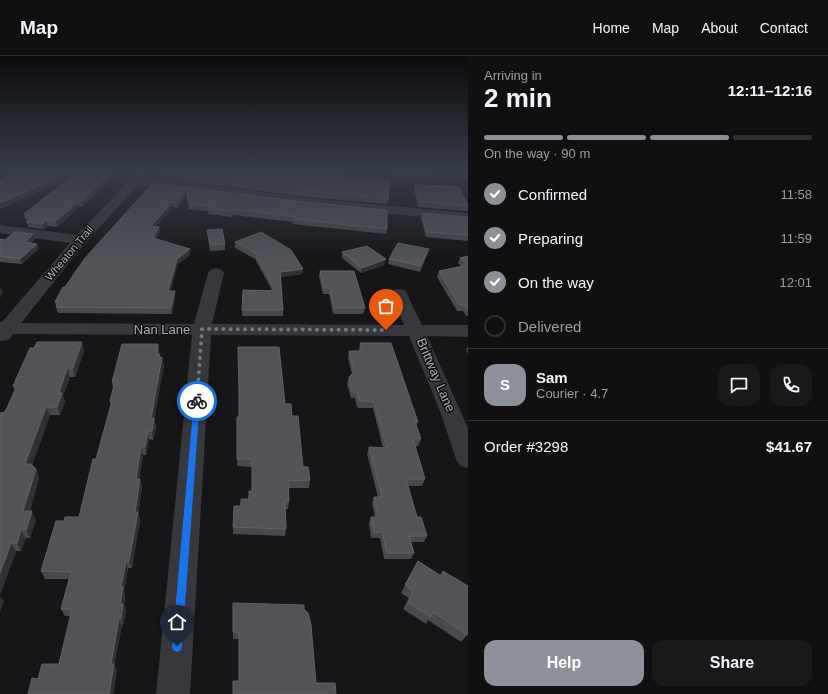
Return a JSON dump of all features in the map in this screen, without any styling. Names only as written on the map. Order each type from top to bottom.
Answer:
[{"type":"street","name":"Wheaton Trail","points":[[2,332],[80,240],[117,201]]},
{"type":"street","points":[[297,201],[468,217]]},
{"type":"street","points":[[0,229],[80,240]]},
{"type":"street","points":[[173,694],[202,329],[216,273]]},
{"type":"street","name":"Brittway Lane","points":[[399,294],[417,331],[451,411],[468,459]]},
{"type":"street","name":"Nan Lane","points":[[2,332],[202,329],[468,331]]},
{"type":"building","points":[[41,201],[82,201],[78,202],[56,221],[46,220],[43,224],[26,222],[31,218],[25,217],[29,215],[24,214]]},
{"type":"building","points":[[137,201],[178,201],[177,203],[172,202],[151,226],[159,227],[153,238],[190,249],[177,259],[168,291],[175,291],[171,308],[56,307],[58,302],[55,302],[63,287],[65,287],[85,258]]},
{"type":"building","points":[[188,201],[295,201],[387,210],[387,229],[293,219],[297,217],[233,209],[232,211],[208,209],[210,206],[189,204]]},
{"type":"building","points":[[420,201],[466,201],[468,206]]},
{"type":"building","points":[[422,213],[468,217],[468,235],[427,232]]},
{"type":"building","points":[[222,229],[225,244],[210,245],[207,230]]},
{"type":"building","points":[[15,232],[33,234],[25,242],[37,244],[20,259],[0,256],[0,239],[5,240]]},
{"type":"building","points":[[261,232],[291,250],[303,269],[280,272],[283,310],[242,310],[243,290],[275,291],[255,253],[235,242]]},
{"type":"building","points":[[398,243],[429,249],[421,266],[389,259]]},
{"type":"building","points":[[367,246],[386,259],[362,268],[342,252]]},
{"type":"building","points":[[468,256],[468,264],[460,258]]},
{"type":"building","points":[[468,265],[468,310],[465,305],[459,305],[439,271]]},
{"type":"building","points":[[320,271],[354,271],[365,308],[334,308],[330,288],[324,288]]},
{"type":"building","points":[[37,342],[82,342],[73,368],[67,368],[59,393],[62,393],[57,407],[46,407],[25,464],[31,464],[36,469],[23,511],[32,511],[26,530],[21,530],[17,543],[11,543],[0,573],[0,413],[5,412],[17,386],[13,386],[30,348],[34,348]]},
{"type":"building","points":[[360,343],[391,343],[418,422],[415,422],[421,439],[413,439],[425,479],[406,479],[417,517],[421,517],[427,536],[409,536],[414,553],[387,553],[382,532],[374,532],[371,517],[378,517],[374,497],[382,497],[369,447],[387,448],[374,402],[361,401],[359,400],[357,392],[352,392],[349,377],[354,372],[349,351],[362,351]]},
{"type":"building","points":[[122,344],[158,344],[157,354],[159,354],[159,357],[162,357],[151,418],[154,418],[152,431],[148,431],[145,447],[141,447],[136,479],[140,479],[135,512],[138,512],[129,561],[126,561],[121,587],[123,587],[120,604],[123,604],[111,664],[114,664],[109,694],[28,694],[32,678],[38,679],[42,664],[59,664],[72,609],[61,609],[71,572],[41,571],[56,521],[64,521],[65,517],[79,517],[93,459],[96,459],[112,401],[110,401],[115,382],[112,382]]},
{"type":"building","points":[[238,347],[279,347],[285,404],[291,404],[292,416],[298,416],[303,467],[308,467],[310,480],[288,481],[289,501],[285,501],[286,529],[233,527],[234,506],[241,506],[241,499],[249,499],[249,491],[252,491],[252,459],[237,459],[237,417],[239,417]]},
{"type":"building","points":[[418,561],[441,576],[443,571],[468,586],[467,635],[433,612],[430,617],[408,602],[413,590],[405,585]]},
{"type":"building","points":[[233,603],[304,605],[304,609],[308,613],[311,625],[316,683],[335,683],[336,694],[233,694],[233,681],[239,681],[239,632],[233,632]]},
{"type":"way so far","points":[[197,401],[202,329],[386,330]]},
{"type":"route","points":[[177,646],[197,401]]}]
